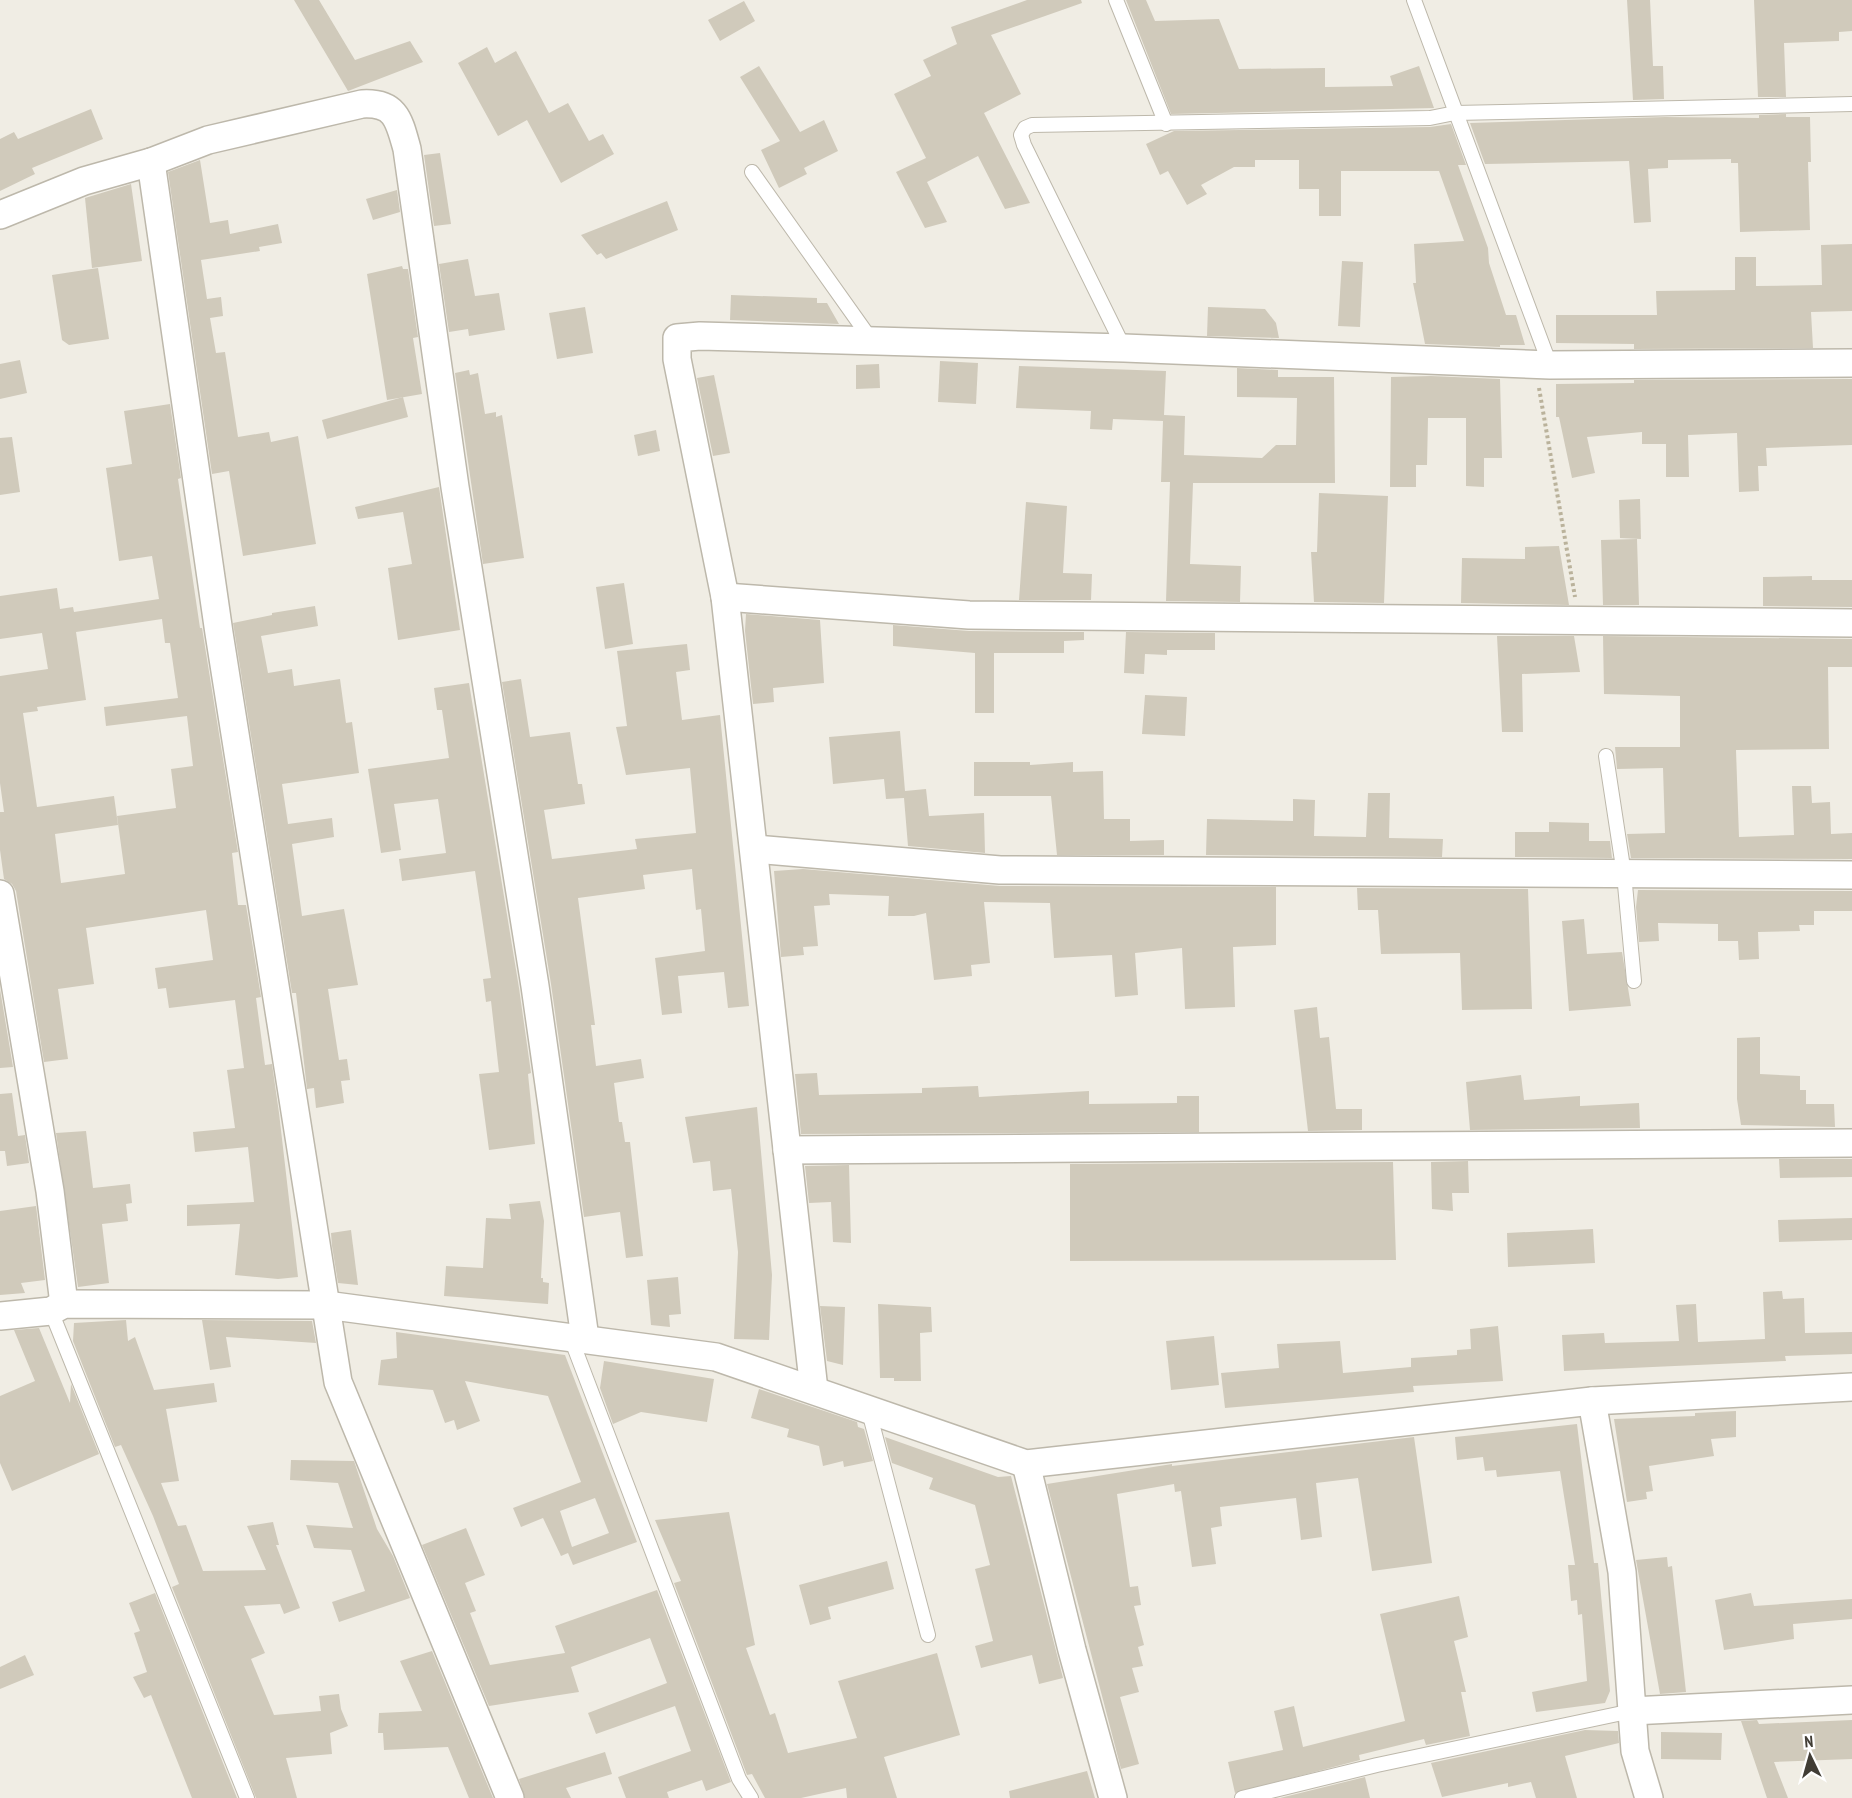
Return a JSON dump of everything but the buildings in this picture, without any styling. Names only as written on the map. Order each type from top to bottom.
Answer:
[{"type":"street","points":[[0,215],[84,181],[151,162],[208,140],[362,104],[379,103],[388,108],[399,121],[407,148],[455,487],[535,987],[577,1337]]},
{"type":"street","points":[[151,162],[219,633],[338,1382],[510,1798]]},
{"type":"street","points":[[814,1390],[725,597],[677,359],[677,338],[700,336],[1124,348],[1543,364],[1852,363]]},
{"type":"street","points":[[725,597],[969,615],[1852,624]]},
{"type":"street","points":[[755,849],[1000,870],[1852,875]]},
{"type":"street","points":[[0,894],[50,1191],[57,1308]]},
{"type":"street","points":[[787,1150],[1852,1143]]},
{"type":"street","points":[[0,1316],[57,1308],[326,1305],[716,1357],[1026,1464],[1592,1401],[1852,1387]]},
{"type":"street","points":[[1592,1401],[1622,1572],[1635,1751],[1650,1798]]},
{"type":"street","points":[[1026,1464],[1072,1650],[1113,1798]]},
{"type":"street","points":[[1632,1711],[1852,1701]]},
{"type":"lane","points":[[1116,0],[1166,124]]},
{"type":"lane","points":[[1414,0],[1543,364]]},
{"type":"lane","points":[[1124,348],[1022,135],[1025,128],[1032,125],[1430,118],[1455,113],[1852,104]]},
{"type":"lane","points":[[752,172],[872,341]]},
{"type":"lane","points":[[1606,756],[1624,874],[1634,981]]},
{"type":"lane","points":[[57,1308],[248,1798]]},
{"type":"lane","points":[[577,1337],[739,1779],[751,1798]]},
{"type":"lane","points":[[867,1408],[928,1635]]},
{"type":"lane","points":[[1242,1798],[1377,1765],[1632,1711]]},
{"type":"path","points":[[1543,364],[1580,621]]}]
